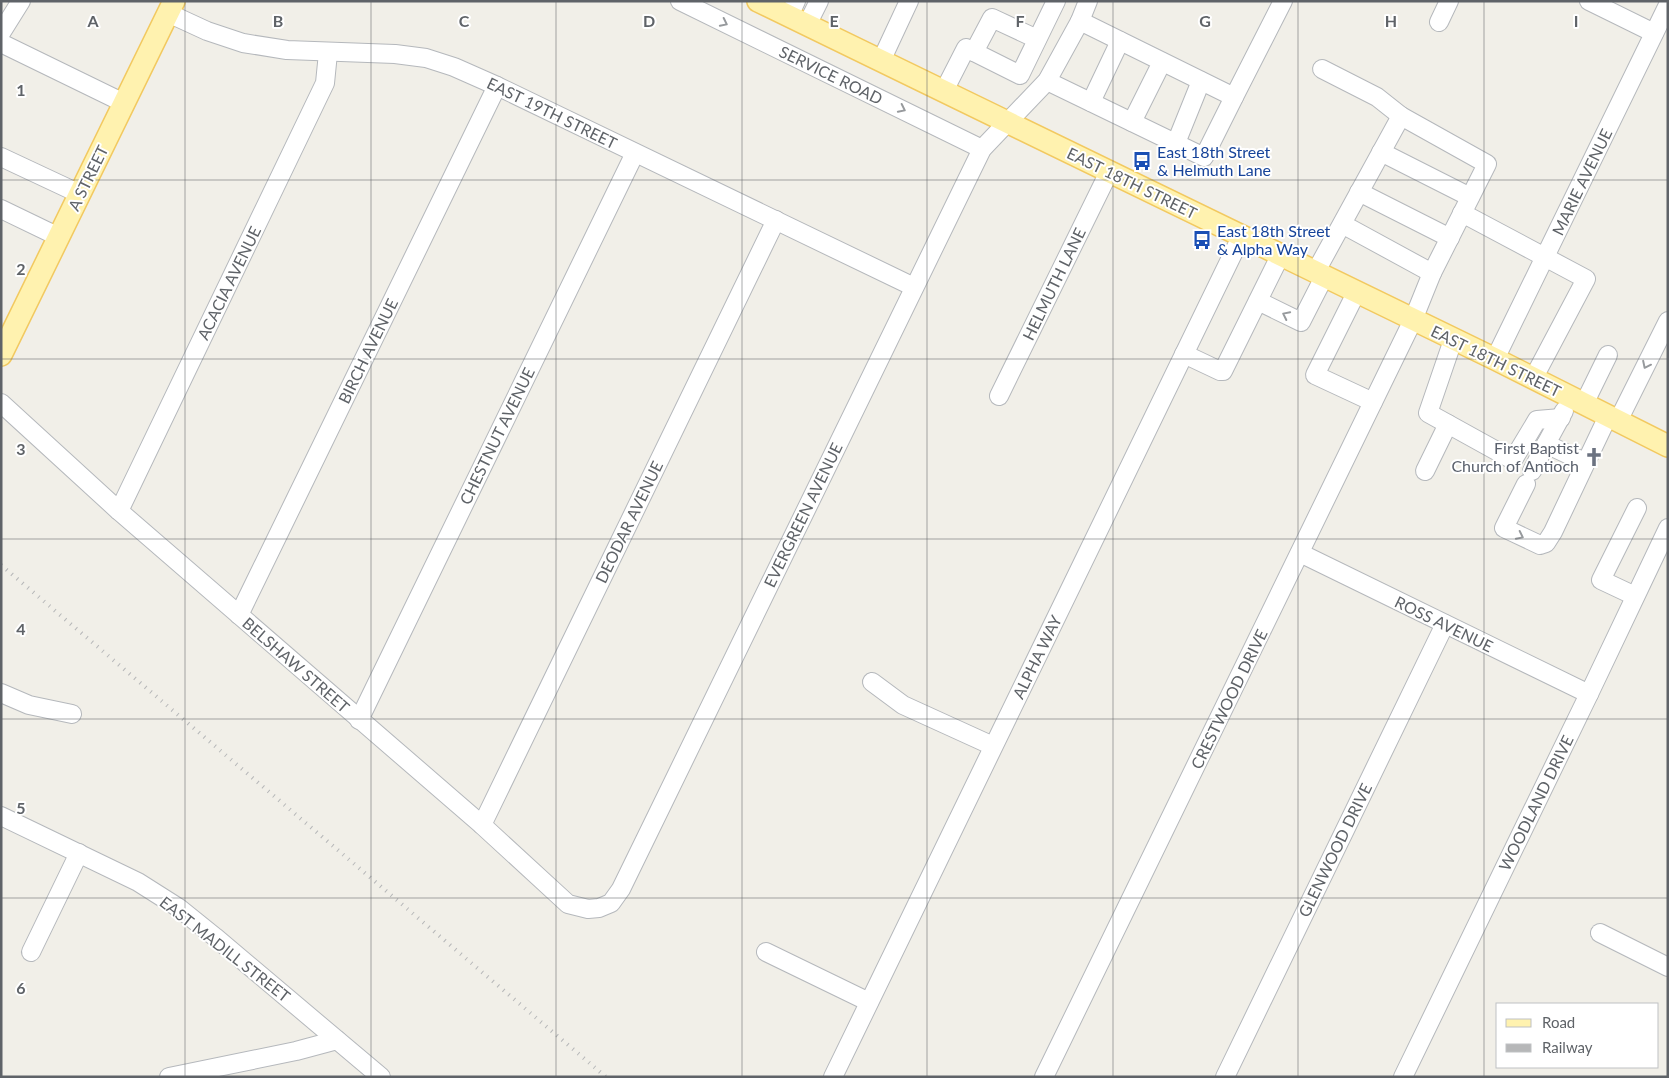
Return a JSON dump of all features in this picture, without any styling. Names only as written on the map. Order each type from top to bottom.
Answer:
[{"type":"main road","name":"EAST 18TH STREET","points":[[758,1],[798,14],[881,61],[1495,359],[1668,446]]},
{"type":"main road","name":"A STREET","points":[[1,355],[171,7]]},
{"type":"street","points":[[1,33],[21,1]]},
{"type":"street","name":"SERVICE ROAD","points":[[680,1],[982,149]]},
{"type":"street","points":[[798,14],[819,1]]},
{"type":"street","points":[[881,61],[909,1]]},
{"type":"street","points":[[944,91],[966,48],[1020,76],[1056,1]]},
{"type":"street","name":"EVERGREEN AVENUE","points":[[600,908],[610,903],[621,890],[982,149],[1047,81],[1080,21],[1088,1]]},
{"type":"street","points":[[1047,81],[1204,157],[1283,1]]},
{"type":"street","points":[[1439,22],[1449,1]]},
{"type":"street","points":[[1589,1],[1654,33]]},
{"type":"street","name":"MARIE AVENUE","points":[[1495,359],[1668,5]]},
{"type":"street","name":"EAST 19TH STREET","points":[[171,7],[207,31],[243,43],[286,50],[395,54],[426,58],[454,67],[776,220],[914,288]]},
{"type":"street","points":[[974,52],[992,18],[1037,39]]},
{"type":"street","points":[[1080,21],[1234,97]]},
{"type":"street","points":[[1090,102],[1120,41]]},
{"type":"street","points":[[1,43],[124,103]]},
{"type":"street","name":"ACACIA AVENUE","points":[[119,511],[325,83],[328,53]]},
{"type":"street","points":[[1132,122],[1162,62]]},
{"type":"street","points":[[1258,301],[1301,322],[1319,275],[1342,224],[1402,116],[1377,97],[1322,69]]},
{"type":"street","points":[[1176,143],[1201,81]]},
{"type":"street","name":"BIRCH AVENUE","points":[[239,615],[497,86]]},
{"type":"street","name":"CRESTWOOD DRIVE","points":[[1044,1077],[1300,554],[1413,320],[1432,273],[1487,164],[1402,116]]},
{"type":"street","points":[[1381,152],[1470,197]]},
{"type":"street","name":"CHESTNUT AVENUE","points":[[359,720],[635,153]]},
{"type":"street","points":[[1,157],[80,194]]},
{"type":"street","name":"HELMUTH LANE","points":[[999,396],[1109,172]]},
{"type":"street","points":[[1360,192],[1450,238]]},
{"type":"street","points":[[1,209],[59,237]]},
{"type":"street","points":[[1462,213],[1546,256],[1586,279],[1533,378]]},
{"type":"street","name":"DEODAR AVENUE","points":[[482,824],[776,220]]},
{"type":"street","points":[[1342,224],[1432,273]]},
{"type":"street","name":"ALPHA WAY","points":[[833,1077],[1241,237]]},
{"type":"street","points":[[1184,354],[1223,371],[1280,256]]},
{"type":"street","points":[[1356,293],[1315,375],[1373,402]]},
{"type":"street","points":[[1608,355],[1561,418],[1504,528],[1540,545],[1546,542],[1668,321]]},
{"type":"street","points":[[1453,340],[1428,413],[1513,460],[1537,420],[1561,418]]},
{"type":"street","name":"BELSHAW STREET","points":[[1,403],[119,511],[359,720],[482,824],[568,904],[588,910],[600,908]]},
{"type":"street","points":[[1426,470],[1448,424]]},
{"type":"street","points":[[1546,444],[1578,460]]},
{"type":"street","points":[[1635,596],[1601,580],[1637,508]]},
{"type":"street","name":"WOODLAND DRIVE","points":[[1402,1077],[1635,596],[1663,552],[1668,528]]},
{"type":"street","name":"ROSS AVENUE","points":[[1300,554],[1589,694]]},
{"type":"street","name":"GLENWOOD DRIVE","points":[[1225,1077],[1445,624]]},
{"type":"street","points":[[872,682],[903,704],[993,746]]},
{"type":"street","points":[[1,693],[30,705],[72,714]]},
{"type":"street","name":"EAST MADILL STREET","points":[[1,816],[138,882],[178,908],[380,1077]]},
{"type":"street","points":[[31,952],[79,853]]},
{"type":"street","points":[[1600,933],[1668,967]]},
{"type":"street","points":[[766,952],[869,1002]]},
{"type":"street","points":[[169,1077],[296,1051],[337,1040]]},
{"type":"railway","points":[[1,565],[606,1077]]},
{"type":"place","name":"East 18th Street & Helmuth Lane","points":[[1142,161]]},
{"type":"place","name":"East 18th Street & Alpha Way","points":[[1202,240]]},
{"type":"place","name":"First Baptist Church of Antioch","points":[[1594,457]]}]
